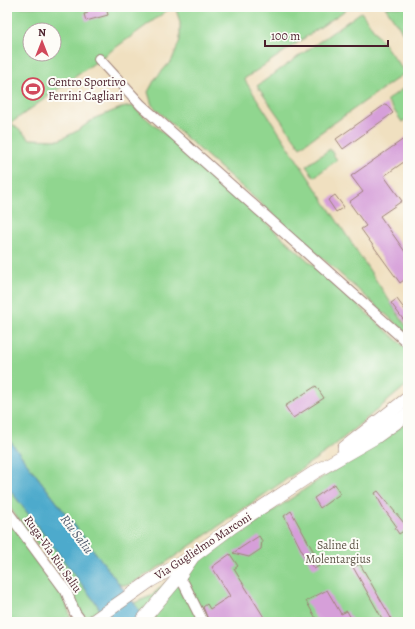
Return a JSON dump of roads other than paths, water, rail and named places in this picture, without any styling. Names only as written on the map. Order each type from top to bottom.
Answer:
[{"type":"main road","name":"Via Guglielmo Marconi","points":[[315,472],[408,398]]},
{"type":"main road","name":"Via Guglielmo Marconi","points":[[92,622],[150,581],[194,555],[232,527],[315,472],[376,437],[408,414]]},
{"type":"main road","points":[[141,622],[152,607],[178,578],[194,555]]},
{"type":"street","points":[[99,59],[141,105],[408,343]]},
{"type":"street","name":"Ruga-Via Riu Saliu","points":[[7,511],[66,591],[74,617],[82,622]]},
{"type":"street","points":[[178,578],[184,584],[204,622]]},
{"type":"water","name":"Riu Saliu","points":[[7,437],[137,607],[144,622],[107,622],[96,603],[7,486]]},
{"type":"place","name":"Centro Sportivo Ferrini Cagliari","points":[[33,89]]},
{"type":"park label","name":"Saline di Molentargius","points":[[338,552]]}]
